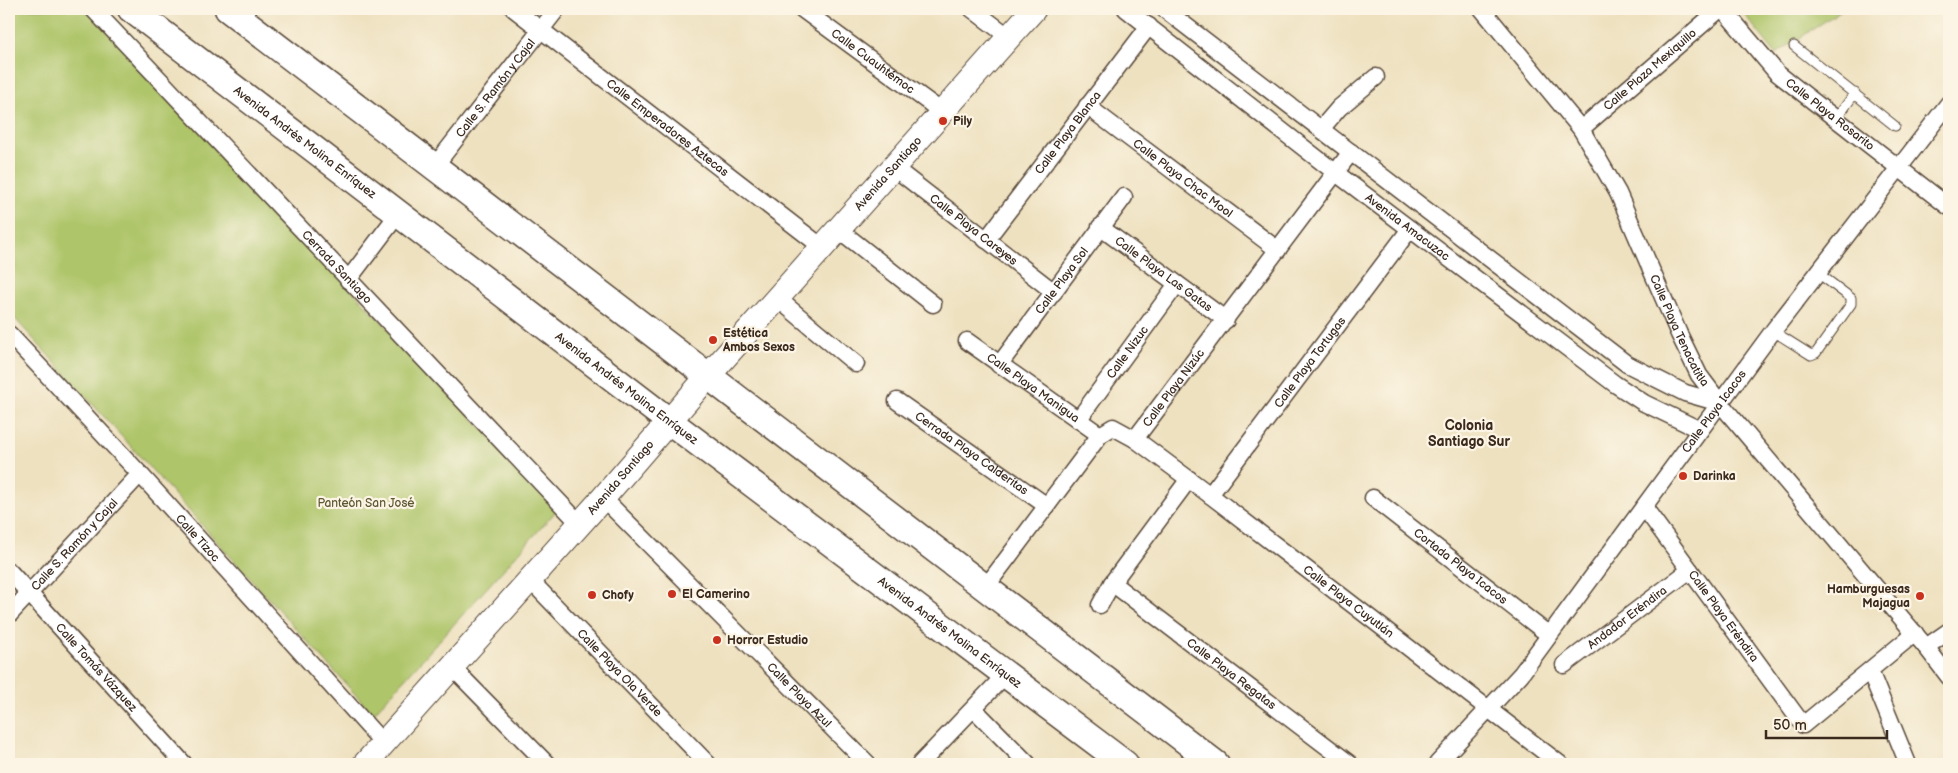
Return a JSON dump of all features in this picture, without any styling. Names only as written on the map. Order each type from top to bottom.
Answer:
[{"type":"main road","name":"Avenida Andrés Molina Enríquez","points":[[131,9],[669,421],[1125,764]]},
{"type":"main road","points":[[228,9],[1216,764]]},
{"type":"street","name":"Cerrada Santiago","points":[[94,9],[580,524]]},
{"type":"street","name":"Calle Emperadores Aztecas","points":[[514,9],[822,247]]},
{"type":"street","name":"Calle S. Ramón y Cajal","points":[[434,167],[557,9]]},
{"type":"street","name":"Calle Cuauhtémoc","points":[[802,9],[942,112]]},
{"type":"street","points":[[972,9],[1009,37]]},
{"type":"street","name":"Avenida Santiago","points":[[366,764],[603,498],[708,375],[1034,9]]},
{"type":"street","name":"Avenida Amacuzac","points":[[1126,9],[1336,173],[1615,384],[1644,403],[1700,430]]},
{"type":"street","name":"Avenida Amacuzac","points":[[1165,9],[1627,364],[1685,393],[1720,403]]},
{"type":"street","name":"Calle Playa Tenacatitla","points":[[1482,9],[1581,129],[1618,193],[1678,334],[1699,375],[1720,403],[1926,646],[1949,677]]},
{"type":"street","name":"Calle Plaza Mexiquillo","points":[[1581,129],[1722,9]]},
{"type":"street","name":"Calle Playa Rosarito","points":[[1722,9],[1777,73],[1949,207]]},
{"type":"street","name":"Calle Playa Blanca","points":[[986,240],[1149,26]]},
{"type":"street","points":[[1321,129],[1339,108],[1376,77]]},
{"type":"street","name":"Calle Playa Icacos","points":[[1437,764],[1489,711],[1521,674],[1773,331],[1949,103]]},
{"type":"street","name":"Calle Playa Chac Mool","points":[[1087,106],[1278,250]]},
{"type":"street","name":"Calle Playa Nizúc","points":[[1100,435],[1114,427],[1136,439],[1351,152]]},
{"type":"street","name":"Calle Playa Careyes","points":[[893,167],[1054,292]]},
{"type":"street","name":"Calle Playa Sol","points":[[999,364],[1124,197]]},
{"type":"street","points":[[348,280],[398,214]]},
{"type":"street","name":"Calle Playa Las Gatas","points":[[1100,227],[1226,320]]},
{"type":"street","points":[[838,229],[933,304]]},
{"type":"street","name":"Calle Playa Tortugas","points":[[1210,494],[1410,229]]},
{"type":"street","name":"Calle Nizuc","points":[[1078,420],[1177,284]]},
{"type":"street","points":[[777,298],[856,364]]},
{"type":"street","name":"Calle Tizoc","points":[[9,334],[140,474],[383,743]]},
{"type":"street","name":"Calle Playa Manigua","points":[[966,341],[1100,435]]},
{"type":"street","name":"Cerrada Playa Calderitas","points":[[897,401],[1047,506]]},
{"type":"street","points":[[985,588],[1100,435]]},
{"type":"street","name":"Calle Playa Cuyutlán","points":[[1136,439],[1560,764]]},
{"type":"street","name":"Calle S. Ramón y Cajal","points":[[9,615],[140,474]]},
{"type":"street","points":[[1100,605],[1112,583],[1189,479]]},
{"type":"street","name":"Calle Playa Azul","points":[[603,498],[868,764]]},
{"type":"street","name":"Cortada Playa Icacos","points":[[1373,498],[1549,634]]},
{"type":"street","name":"Calle Playa Eréndira","points":[[1644,507],[1803,725],[1870,671]]},
{"type":"street","name":"Andador Eréndira","points":[[1564,665],[1690,570]]},
{"type":"street","name":"Calle Tomás Vázquez","points":[[9,571],[184,764]]},
{"type":"street","name":"Calle Playa Ola Verde","points":[[530,580],[708,764]]},
{"type":"street","name":"Calle Playa Regatas","points":[[1112,583],[1350,764]]},
{"type":"street","points":[[1926,646],[1949,631]]},
{"type":"street","points":[[1908,764],[1870,671],[1915,633]]},
{"type":"street","points":[[452,668],[546,764]]},
{"type":"street","points":[[920,764],[1006,673]]},
{"type":"street","points":[[974,709],[1028,764]]},
{"type":"lane","points":[[1794,46],[1895,126]]},
{"type":"lane","points":[[1836,119],[1855,93]]},
{"type":"lane","points":[[1773,331],[1811,355],[1816,353],[1851,304],[1850,298],[1818,273]]},
{"type":"green space","name":"Panteón San José","points":[[9,9],[87,9],[558,509],[373,714],[9,312]]},
{"type":"green space","points":[[1740,9],[1843,9],[1776,54]]},
{"type":"place","name":"Pily","points":[[943,121]]},
{"type":"place","name":"Estética Ambos Sexos","points":[[713,340]]},
{"type":"place","name":"Darinka","points":[[1683,476]]},
{"type":"place","name":"El Camerino","points":[[672,594]]},
{"type":"place","name":"Chofy","points":[[592,595]]},
{"type":"place","name":"Hamburguesas Majagua","points":[[1920,596]]},
{"type":"place","name":"Horror Estudio","points":[[717,640]]},
{"type":"district","name":"Colonia Santiago Sur","points":[[1469,434]]}]
